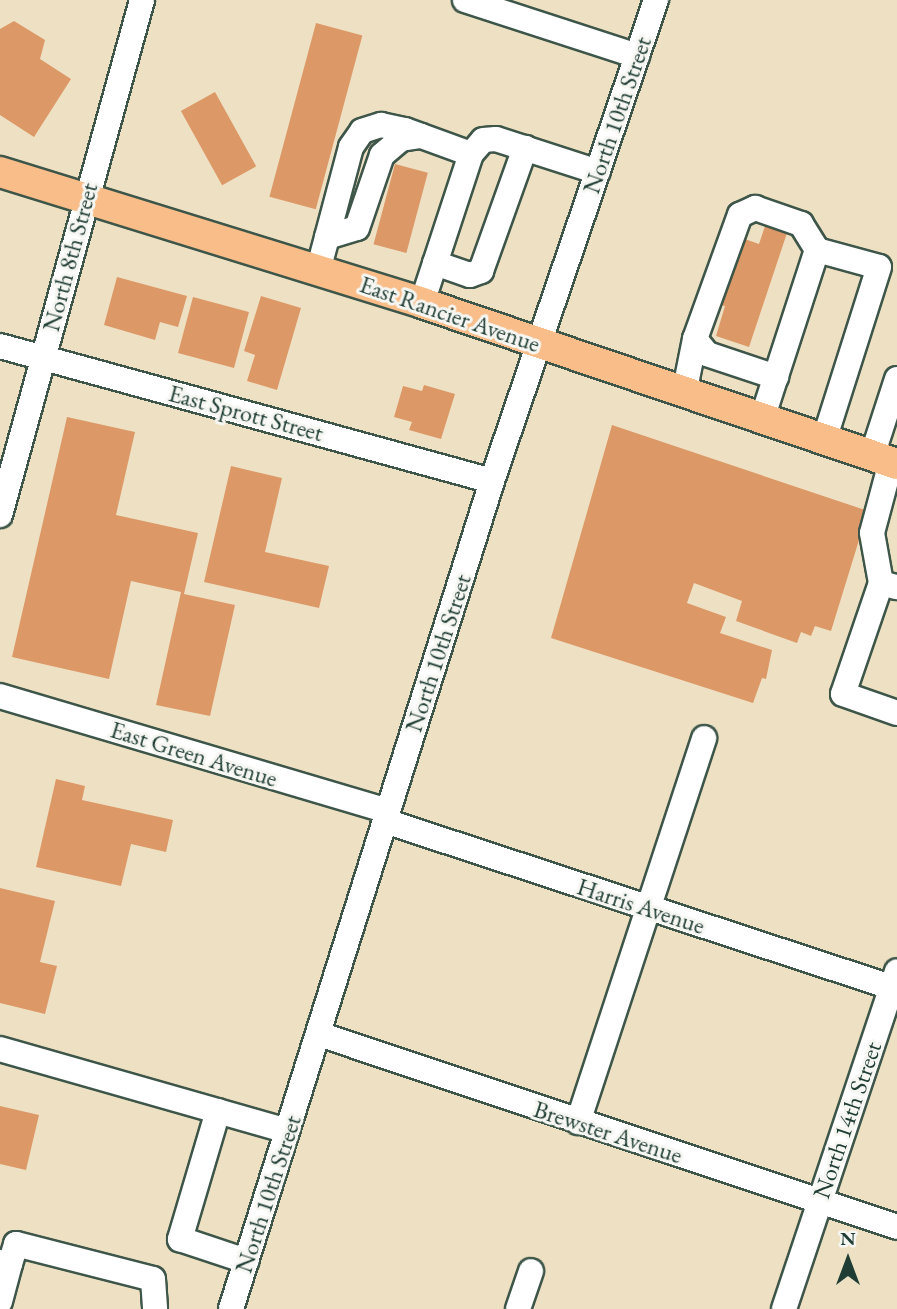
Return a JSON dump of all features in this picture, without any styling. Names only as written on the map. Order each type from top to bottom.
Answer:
[{"type":"main road","name":"East Rancier Avenue","points":[[0,172],[422,303],[538,345],[887,461]]},
{"type":"street","name":"North 8th Street","points":[[0,515],[85,198],[142,0]]},
{"type":"street","points":[[465,0],[637,56]]},
{"type":"street","name":"North 10th Street","points":[[231,1309],[492,481],[656,0]]},
{"type":"street","points":[[318,271],[351,147],[362,131],[381,125],[421,135],[471,155]]},
{"type":"street","points":[[422,303],[471,155],[483,140],[496,139],[598,172]]},
{"type":"street","points":[[435,263],[470,275],[481,271],[525,148]]},
{"type":"street","points":[[684,394],[695,340],[740,215],[755,208],[801,223],[817,250],[879,267],[824,440]]},
{"type":"street","points":[[762,419],[817,250]]},
{"type":"street","points":[[695,340],[707,354],[776,377]]},
{"type":"street","name":"East Sprott Street","points":[[0,346],[492,481]]},
{"type":"street","points":[[897,379],[887,461],[872,533],[889,585],[843,694],[897,713]]},
{"type":"street","name":"East Green Avenue","points":[[0,696],[386,816]]},
{"type":"street","points":[[578,1122],[704,738]]},
{"type":"street","name":"Harris Avenue","points":[[386,816],[649,909],[895,983]]},
{"type":"street","name":"North 14th Street","points":[[784,1309],[895,983]]},
{"type":"street","name":"Brewster Avenue","points":[[319,1034],[897,1227]]},
{"type":"street","points":[[0,1049],[287,1131]]},
{"type":"street","points":[[218,1111],[180,1240],[247,1261]]},
{"type":"street","points":[[0,1302],[5,1263],[16,1244],[153,1279],[155,1309]]},
{"type":"street","points":[[517,1309],[531,1271]]},
{"type":"building","points":[[14,21],[45,40],[40,59],[71,79],[34,137],[0,115],[0,29]]},
{"type":"building","points":[[316,23],[362,35],[316,209],[269,197]]},
{"type":"building","points":[[215,92],[256,166],[222,185],[181,111]]},
{"type":"building","points":[[395,164],[428,173],[406,253],[374,244]]},
{"type":"building","points":[[765,226],[787,233],[749,347],[716,336],[725,306],[720,305],[742,238],[759,244]]},
{"type":"building","points":[[117,277],[187,296],[178,327],[160,322],[155,340],[104,325]]},
{"type":"building","points":[[261,296],[301,308],[277,390],[247,381],[255,355],[244,351]]},
{"type":"building","points":[[193,297],[249,312],[234,368],[178,353]]},
{"type":"building","points":[[424,385],[455,394],[441,439],[409,430],[412,422],[394,417],[403,386],[422,391]]},
{"type":"building","points":[[67,417],[135,432],[116,515],[198,533],[184,594],[235,605],[210,716],[156,705],[181,592],[131,581],[109,679],[12,657]]},
{"type":"building","points":[[612,425],[868,511],[831,631],[815,626],[811,636],[801,632],[797,643],[736,621],[742,601],[694,583],[687,603],[726,617],[720,633],[772,650],[766,679],[762,678],[753,703],[551,638]]},
{"type":"building","points":[[231,466],[282,478],[265,552],[329,566],[319,608],[204,582]]},
{"type":"building","points":[[56,779],[85,786],[82,800],[173,820],[166,852],[131,844],[121,886],[36,867]]},
{"type":"building","points":[[0,888],[55,901],[40,962],[57,966],[45,1014],[0,1003]]},
{"type":"building","points":[[0,1106],[39,1115],[26,1170],[0,1164]]}]
